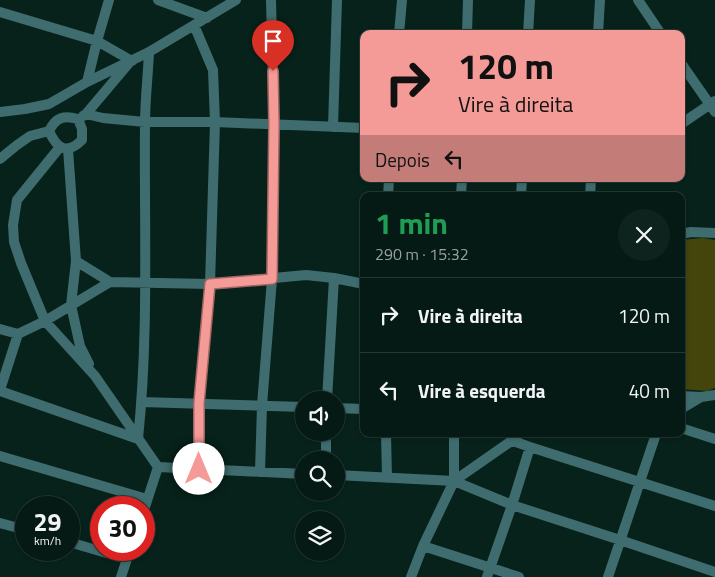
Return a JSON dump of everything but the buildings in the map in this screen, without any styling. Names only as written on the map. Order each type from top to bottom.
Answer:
[{"type":"street","points":[[87,82],[109,0]]},
{"type":"street","points":[[158,0],[207,18]]},
{"type":"street","points":[[0,112],[49,104],[87,82],[149,52],[236,0]]},
{"type":"street","points":[[260,472],[262,406],[272,279],[274,125],[272,0]]},
{"type":"street","points":[[333,127],[337,0]]},
{"type":"street","points":[[399,30],[402,0]]},
{"type":"street","points":[[467,30],[468,0]]},
{"type":"street","points":[[528,30],[530,0]]},
{"type":"street","points":[[598,30],[600,0]]},
{"type":"street","points":[[638,0],[658,30]]},
{"type":"street","points":[[0,12],[97,41],[132,61]]},
{"type":"street","points":[[194,24],[213,70],[215,122],[210,284],[199,403],[199,469]]},
{"type":"street","points":[[138,439],[142,402],[146,282],[145,122],[149,52]]},
{"type":"street","points":[[95,376],[45,321],[14,242],[13,225],[17,200],[64,148],[76,146],[82,140],[82,117],[132,61]]},
{"type":"street","points":[[685,68],[713,106],[685,122]]},
{"type":"street","points":[[0,159],[30,136],[48,131],[59,118],[69,116],[145,122],[215,122],[360,128]]},
{"type":"street","points":[[48,131],[53,141],[64,148]]},
{"type":"street","points":[[64,148],[76,261],[71,306],[80,346],[95,376],[158,467]]},
{"type":"street","points":[[685,233],[715,233]]},
{"type":"street","points":[[76,261],[110,282]]},
{"type":"street","points":[[0,329],[18,334],[45,321],[110,282],[210,284],[306,275],[360,283]]},
{"type":"street","points":[[328,391],[334,278]]},
{"type":"street","points":[[18,334],[0,390],[138,439]]},
{"type":"street","points":[[685,396],[701,397],[715,394]]},
{"type":"street","points":[[685,407],[701,397]]},
{"type":"street","points":[[142,402],[295,407]]},
{"type":"street","points":[[345,408],[360,409]]},
{"type":"street","points":[[685,429],[715,438]]},
{"type":"street","points":[[386,437],[387,478]]},
{"type":"street","points":[[411,577],[423,546],[454,481],[454,437]]},
{"type":"street","points":[[454,481],[515,437]]},
{"type":"street","points":[[517,437],[530,447],[715,506]]},
{"type":"street","points":[[608,577],[655,437]]},
{"type":"street","points":[[488,572],[530,447]]},
{"type":"street","points":[[0,456],[137,496]]},
{"type":"street","points":[[158,467],[295,474]]},
{"type":"street","points":[[148,496],[158,467]]},
{"type":"street","points":[[345,476],[454,481],[512,505],[715,572]]},
{"type":"street","points":[[0,523],[15,527]]},
{"type":"street","points":[[423,546],[488,572],[519,577]]},
{"type":"street","points":[[121,577],[127,561]]},
{"type":"shaded area","points":[[703,238],[715,240],[715,388],[707,391],[685,389],[685,240]]},
{"type":"route","points":[[199,469],[199,403],[210,284],[272,279],[273,71]]}]
